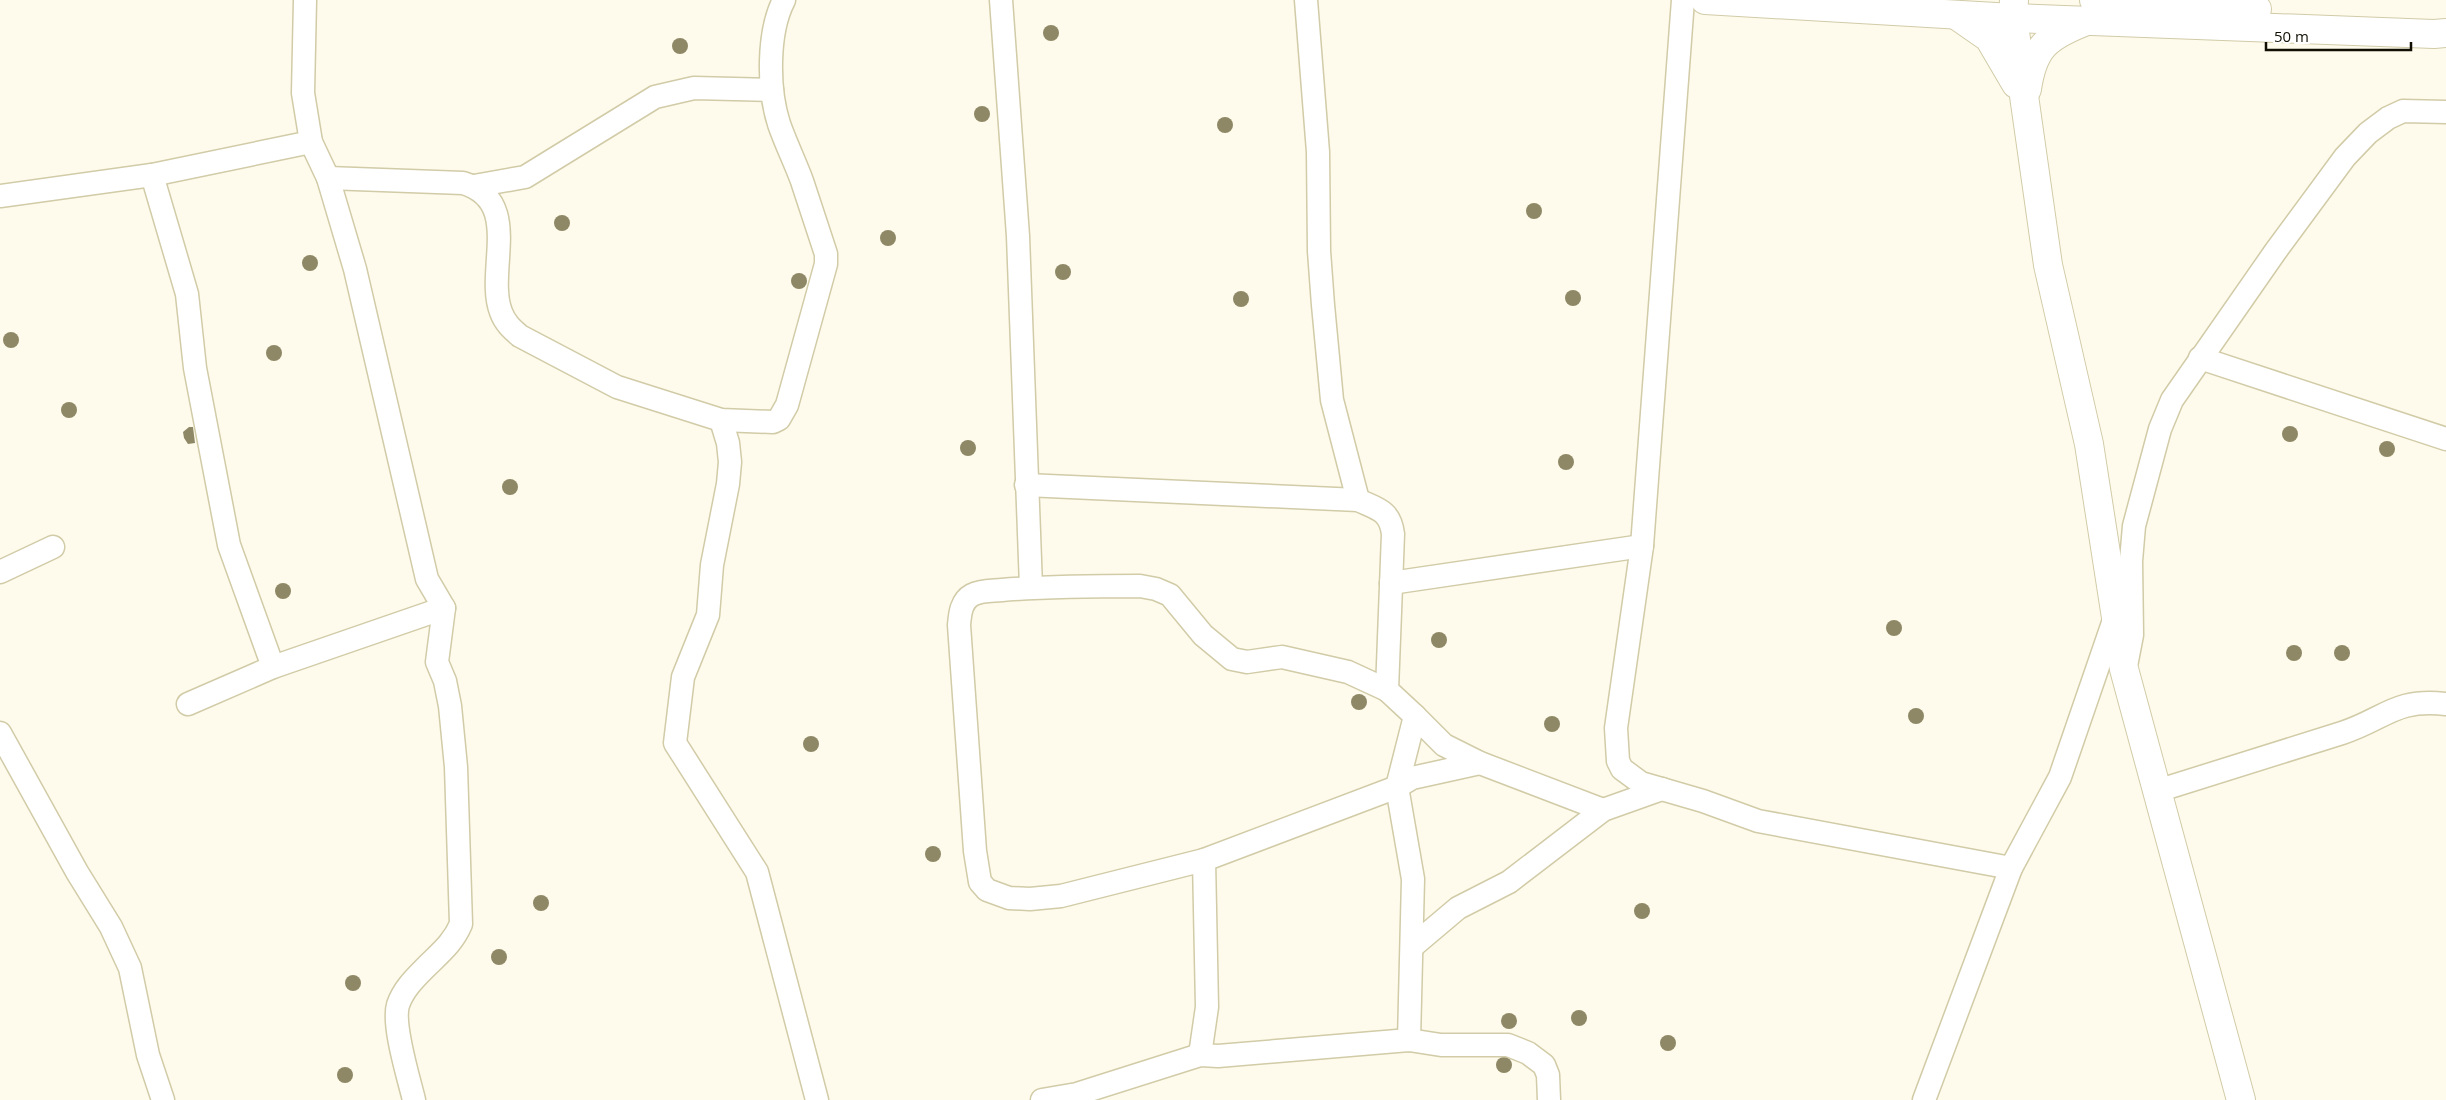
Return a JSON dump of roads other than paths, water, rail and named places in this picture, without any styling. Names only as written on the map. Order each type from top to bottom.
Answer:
[{"type":"street","points":[[305,0],[303,93],[310,142],[328,178],[355,269],[427,579],[444,608],[437,662],[445,681],[450,706],[456,767],[461,924],[456,938],[415,978],[404,992],[398,1007],[398,1026],[414,1100]]},
{"type":"street","points":[[328,178],[464,183],[474,186],[489,199],[496,212],[499,228],[497,300],[507,324],[520,336],[617,387],[721,420],[773,422],[779,419],[787,405],[826,264],[823,246],[802,181],[779,123],[772,90],[773,33],[776,17],[784,0]]},
{"type":"street","points":[[1001,0],[1018,236],[1031,587]]},
{"type":"street","points":[[1306,0],[1318,152],[1319,251],[1331,391],[1358,500]]},
{"type":"street","points":[[1683,0],[1642,546],[1616,728],[1616,751],[1622,769],[1641,783],[1703,800],[1758,820],[2010,868]]},
{"type":"street","points":[[1705,0],[1956,15],[2014,9],[2446,20]]},
{"type":"street","points":[[2014,9],[2048,265],[2089,444],[2124,669],[2241,1100]]},
{"type":"street","points":[[2026,103],[2030,71],[2036,55],[2054,35],[2091,10],[2434,34],[2446,33]]},
{"type":"street","points":[[1956,15],[1989,38],[2026,103]]},
{"type":"street","points":[[474,186],[525,177],[656,97],[694,88],[772,90]]},
{"type":"street","points":[[2124,669],[2129,656],[2132,635],[2131,561],[2134,526],[2165,415],[2200,358],[2346,157],[2368,133],[2388,118],[2403,111],[2446,112]]},
{"type":"street","points":[[0,196],[152,175],[310,142]]},
{"type":"street","points":[[152,175],[187,294],[195,368],[229,545],[273,666]]},
{"type":"street","points":[[2200,358],[2446,439]]},
{"type":"street","points":[[721,420],[728,443],[730,462],[728,484],[716,546],[708,615],[683,677],[676,743],[757,872],[817,1100]]},
{"type":"street","points":[[1026,486],[1358,500],[1386,514],[1392,521],[1387,690]]},
{"type":"street","points":[[1391,583],[1642,546]]},
{"type":"street","points":[[0,572],[53,547]]},
{"type":"street","points":[[1480,764],[1412,778],[1397,787],[1204,860],[1061,896],[1030,899],[998,895],[987,890],[980,882],[975,852],[959,625],[960,610],[965,601],[980,592],[1031,587],[1140,586],[1156,588],[1170,595],[1203,635],[1232,659],[1247,662],[1282,657],[1348,672],[1387,690],[1444,746],[1480,764],[1604,810]]},
{"type":"street","points":[[188,704],[273,666],[444,608]]},
{"type":"street","points":[[1924,1100],[2010,868],[2060,777],[2115,617]]},
{"type":"street","points":[[2157,791],[2349,730],[2402,705],[2428,702],[2446,704]]},
{"type":"street","points":[[1409,1040],[1413,946],[1413,878],[1397,787],[1415,716]]},
{"type":"street","points":[[0,733],[77,872],[110,927],[130,968],[148,1055],[163,1100]]},
{"type":"street","points":[[1413,946],[1458,908],[1509,882],[1604,810],[1662,789]]},
{"type":"street","points":[[1200,1055],[1207,1007],[1204,860]]},
{"type":"street","points":[[1042,1100],[1077,1094],[1200,1055],[1218,1056],[1409,1040],[1441,1045],[1508,1045],[1528,1053],[1544,1065],[1548,1075],[1549,1100]]}]
